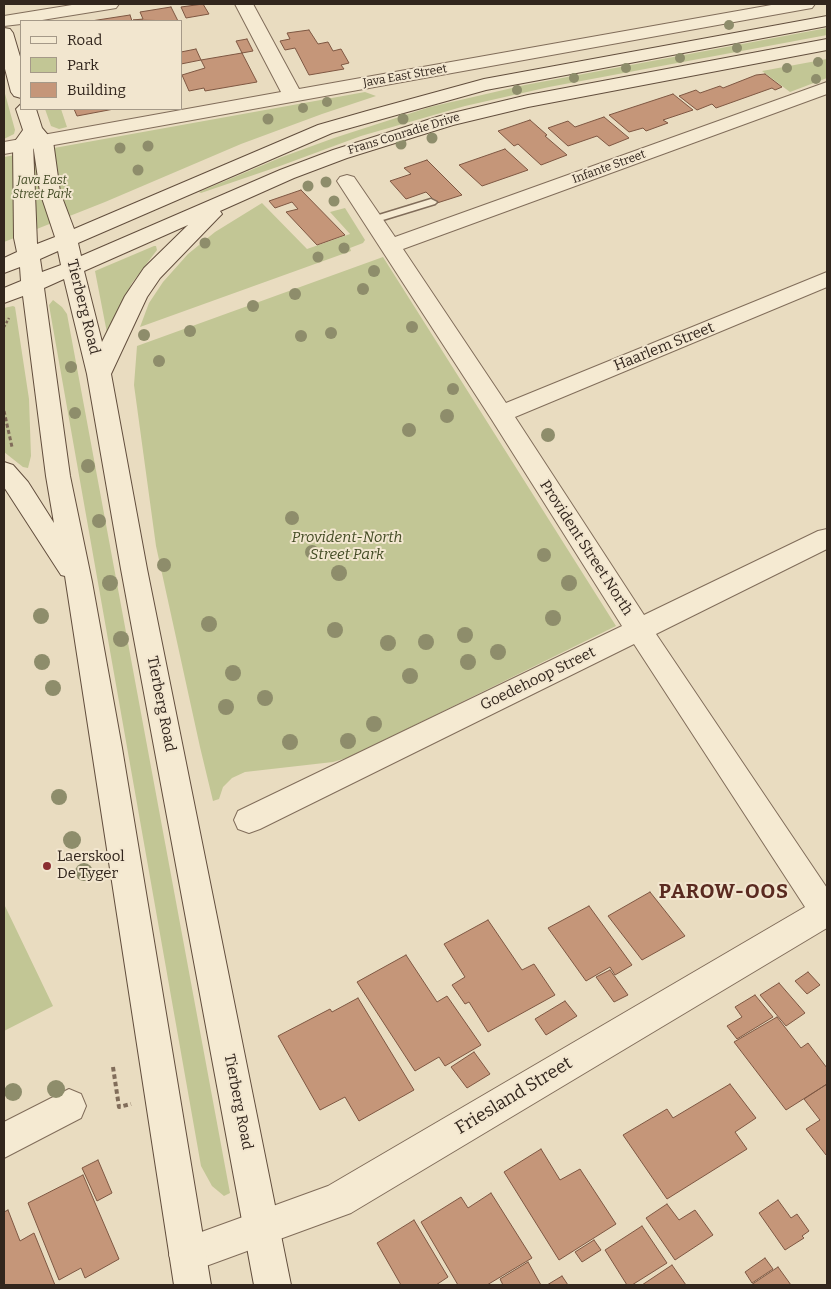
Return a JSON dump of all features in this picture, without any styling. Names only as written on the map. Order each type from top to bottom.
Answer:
[{"type":"street","points":[[4,21],[110,4]]},
{"type":"street","points":[[244,4],[293,96]]},
{"type":"street","name":"Java East Street","points":[[26,141],[293,96],[778,6],[806,4]]},
{"type":"street","name":"Frans Conradie Drive","points":[[4,266],[325,129],[420,101],[484,85],[827,20]]},
{"type":"street","points":[[4,33],[20,89]]},
{"type":"street","name":"Frans Conradie Drive","points":[[4,296],[227,200],[340,154],[447,120],[537,99],[827,44]]},
{"type":"street","name":"Infante Street","points":[[390,246],[827,88]]},
{"type":"street","name":"Tierberg Road","points":[[26,110],[25,238],[58,476],[79,582],[190,1270]]},
{"type":"street","name":"Tierberg Road","points":[[26,141],[50,192],[67,240],[72,268],[99,374],[134,569],[272,1276]]},
{"type":"street","name":"Provident Street North","points":[[347,181],[501,414],[639,630],[827,912]]},
{"type":"street","points":[[99,374],[136,296],[152,273],[227,200]]},
{"type":"street","name":"Haarlem Street","points":[[501,414],[827,279]]},
{"type":"street","points":[[8,459],[19,488],[79,582]]},
{"type":"street","name":"Goedehoop Street","points":[[249,820],[827,538]]},
{"type":"street","name":"Friesland Street","points":[[190,1270],[263,1228],[338,1200],[827,912]]},
{"type":"street","points":[[4,1141],[69,1106]]},
{"type":"lane","points":[[373,220],[431,202]]},
{"type":"path","points":[[4,411],[8,459]]},
{"type":"path","points":[[112,1067],[119,1107],[131,1104]]},
{"type":"green space","points":[[827,28],[827,35],[549,87],[465,106],[361,136],[280,166],[201,193],[199,192],[282,157],[430,107],[525,85]]},
{"type":"green space","points":[[827,59],[827,78],[790,92],[762,71]]},
{"type":"green space","points":[[4,90],[15,130],[14,134],[4,139]]},
{"type":"green space","name":"Java East Street Park","points":[[365,92],[376,96],[241,144],[105,202],[4,242],[4,157]]},
{"type":"green space","points":[[45,110],[61,110],[67,127],[59,129],[51,126]]},
{"type":"green space","points":[[262,203],[307,249],[350,234],[330,212],[345,208],[365,240],[363,243],[350,248],[351,251],[140,327],[149,303],[163,282],[188,254],[215,232]]},
{"type":"green space","points":[[156,246],[157,250],[132,283],[107,333],[95,271]]},
{"type":"green space","name":"Provident-North Street Park","points":[[383,257],[616,626],[350,757],[333,762],[245,772],[232,778],[223,787],[219,799],[213,801],[156,546],[134,385],[137,346]]},
{"type":"green space","points":[[53,300],[67,314],[230,1193],[224,1196],[212,1186],[201,1166],[49,305]]},
{"type":"green space","points":[[15,307],[29,399],[31,456],[28,468],[23,467],[4,452],[4,308]]},
{"type":"green space","points":[[4,904],[53,1006],[4,1031]]},
{"type":"building","points":[[203,4],[209,14],[186,18],[181,7]]},
{"type":"building","points":[[171,7],[178,20],[133,20],[143,19],[140,12]]},
{"type":"building","points":[[130,15],[132,20],[98,20]]},
{"type":"building","points":[[309,30],[318,44],[328,42],[333,51],[341,49],[349,63],[341,65],[344,69],[309,75],[295,48],[285,50],[280,41],[290,39],[287,33]]},
{"type":"building","points":[[247,39],[253,51],[242,53],[236,41]]},
{"type":"building","points":[[196,49],[201,60],[182,64],[182,52]]},
{"type":"building","points":[[242,53],[257,82],[205,91],[204,88],[189,91],[182,75],[205,68],[201,60]]},
{"type":"building","points":[[765,74],[782,87],[775,90],[772,88],[716,108],[712,104],[697,110],[679,96],[696,90],[700,93],[720,86],[723,88],[756,75]]},
{"type":"building","points":[[673,94],[693,110],[663,120],[668,123],[646,131],[643,128],[629,132],[609,115]]},
{"type":"building","points":[[74,110],[109,110],[77,116]]},
{"type":"building","points":[[604,117],[629,138],[609,146],[597,136],[568,146],[548,128],[568,121],[575,127]]},
{"type":"building","points":[[530,120],[567,155],[541,165],[518,144],[514,146],[498,131]]},
{"type":"building","points":[[505,149],[528,170],[482,186],[459,165]]},
{"type":"building","points":[[427,160],[462,195],[437,203],[426,192],[406,199],[390,181],[411,174],[404,168]]},
{"type":"building","points":[[301,190],[345,235],[317,245],[286,212],[298,209],[292,202],[275,208],[269,201]]},
{"type":"building","points":[[650,892],[685,936],[642,960],[608,916]]},
{"type":"building","points":[[589,906],[632,965],[615,975],[610,967],[586,981],[548,928]]},
{"type":"building","points":[[488,920],[522,970],[534,964],[555,995],[488,1032],[469,1002],[465,1004],[452,985],[465,977],[444,944]]},
{"type":"building","points":[[406,955],[437,1002],[447,996],[481,1045],[445,1066],[439,1057],[415,1071],[357,982]]},
{"type":"building","points":[[610,970],[628,995],[614,1002],[596,977]]},
{"type":"building","points":[[808,972],[820,985],[807,994],[795,981]]},
{"type":"building","points":[[779,983],[805,1013],[786,1026],[760,995]]},
{"type":"building","points":[[755,995],[773,1017],[737,1039],[727,1026],[742,1017],[735,1007]]},
{"type":"building","points":[[358,998],[414,1090],[359,1121],[345,1097],[320,1110],[278,1036],[330,1009],[332,1012]]},
{"type":"building","points":[[565,1001],[577,1016],[546,1035],[535,1019]]},
{"type":"building","points":[[777,1017],[801,1048],[808,1043],[827,1068],[827,1084],[786,1110],[734,1042]]},
{"type":"building","points":[[474,1052],[490,1074],[467,1088],[451,1067]]},
{"type":"building","points":[[730,1084],[756,1118],[735,1132],[747,1149],[667,1199],[623,1135],[667,1109],[673,1118]]},
{"type":"building","points":[[827,1084],[826,1155],[806,1129],[820,1120],[804,1099]]},
{"type":"building","points":[[541,1149],[560,1180],[580,1169],[616,1224],[559,1260],[504,1172]]},
{"type":"building","points":[[98,1160],[112,1193],[97,1201],[82,1168]]},
{"type":"building","points":[[83,1175],[119,1259],[85,1278],[81,1268],[59,1280],[28,1203]]},
{"type":"building","points":[[491,1193],[532,1258],[487,1285],[458,1285],[421,1222],[461,1197],[468,1208]]},
{"type":"building","points":[[778,1200],[791,1218],[797,1214],[809,1231],[802,1236],[804,1238],[785,1250],[759,1213]]},
{"type":"building","points":[[667,1204],[679,1220],[695,1210],[713,1235],[675,1260],[646,1218]]},
{"type":"building","points":[[8,1210],[20,1241],[34,1233],[55,1285],[4,1285],[4,1212]]},
{"type":"building","points":[[414,1220],[448,1277],[436,1285],[401,1285],[377,1243]]},
{"type":"building","points":[[642,1226],[667,1263],[632,1285],[627,1285],[605,1250]]},
{"type":"building","points":[[594,1240],[601,1250],[582,1262],[575,1252]]},
{"type":"building","points":[[765,1258],[773,1269],[752,1283],[745,1272]]},
{"type":"building","points":[[528,1262],[541,1285],[503,1285],[500,1279]]},
{"type":"building","points":[[672,1265],[686,1285],[642,1285]]},
{"type":"building","points":[[778,1267],[791,1285],[751,1285]]},
{"type":"building","points":[[562,1276],[568,1285],[547,1285]]},
{"type":"place","name":"Laerskool De Tyger","points":[[47,866]]},
{"type":"district","name":"PAROW-OOS","points":[[724,892]]}]
